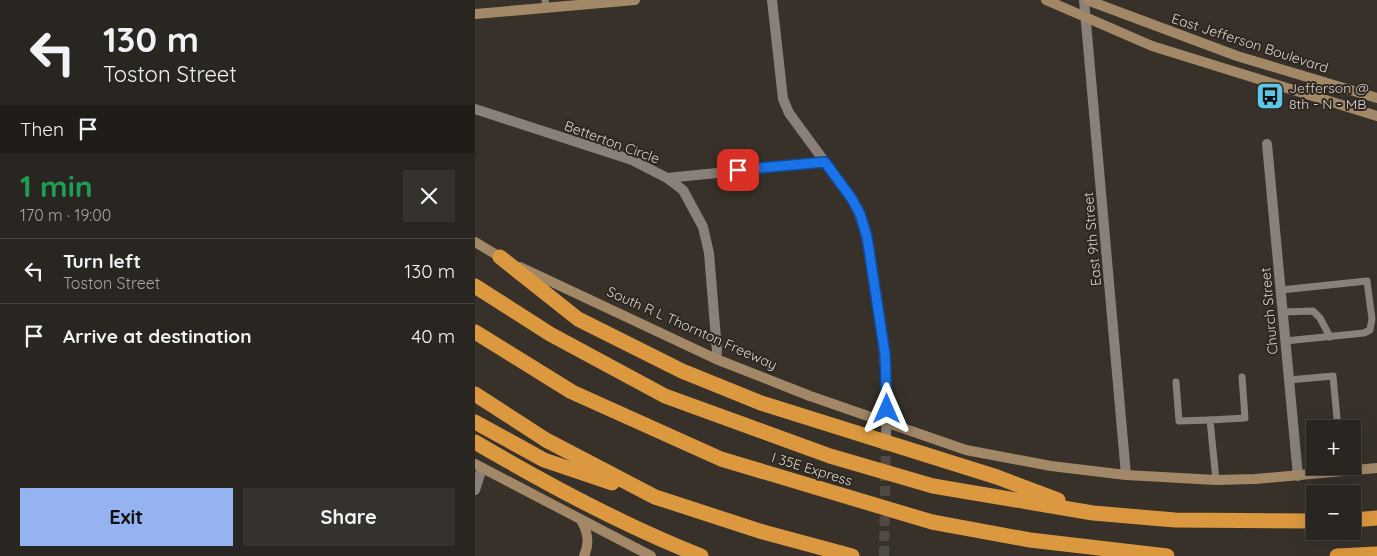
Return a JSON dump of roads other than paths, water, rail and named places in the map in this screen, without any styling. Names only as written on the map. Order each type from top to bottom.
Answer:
[{"type":"highway","points":[[499,258],[578,319],[682,371],[761,403],[997,477],[1093,513]]},
{"type":"highway","points":[[475,286],[550,334],[665,396],[830,456],[933,486],[1093,513],[1175,520],[1306,521]]},
{"type":"highway","name":"I 35E Express","points":[[475,332],[572,392],[721,459],[932,522],[1030,540],[1167,556]]},
{"type":"highway","points":[[475,394],[546,440],[655,497]]},
{"type":"highway","points":[[475,422],[544,460],[763,532],[852,556]]},
{"type":"highway","points":[[475,442],[557,490],[659,540],[701,556]]},
{"type":"highway","points":[[1361,519],[1377,518]]},
{"type":"highway","points":[[1337,556],[1377,554]]},
{"type":"main road","points":[[475,14],[545,4],[635,0]]},
{"type":"main road","points":[[1046,0],[1152,46],[1377,116]]},
{"type":"main road","name":"East Jefferson Boulevard","points":[[1086,0],[1268,66],[1377,98]]},
{"type":"main road","points":[[1264,82],[1268,66]]},
{"type":"main road","name":"South R L Thornton Freeway","points":[[475,242],[499,258],[716,359],[887,424],[967,450],[1051,466],[1126,475],[1216,480],[1306,475]]},
{"type":"main road","points":[[478,466],[651,556]]},
{"type":"main road","name":"South R L Thornton Freeway","points":[[1361,468],[1377,468]]},
{"type":"main road","points":[[581,519],[587,530],[588,541],[584,556]]},
{"type":"street","points":[[772,0],[783,99],[789,113],[856,206],[867,237],[885,354],[886,436]]},
{"type":"street","name":"East 9th Street","points":[[1086,0],[1086,18],[1126,475]]},
{"type":"street","name":"Betterton Circle","points":[[475,109],[631,160],[667,178],[683,190],[703,227],[709,253],[717,350],[716,359]]},
{"type":"street","name":"Church Street","points":[[1267,144],[1298,476]]},
{"type":"street","points":[[667,178],[825,162]]},
{"type":"street","points":[[475,490],[478,466]]},
{"type":"lane","points":[[1281,290],[1367,281],[1372,319],[1371,330],[1365,333],[1285,340]]},
{"type":"lane","points":[[1283,312],[1313,311],[1320,318],[1330,337]]},
{"type":"lane","points":[[1289,380],[1333,376],[1338,420]]},
{"type":"lane","points":[[1176,382],[1179,421],[1245,418],[1242,377]]},
{"type":"lane","points":[[1211,420],[1216,480]]},
{"type":"tunnel","points":[[884,556],[886,437]]},
{"type":"place","name":"Jefferson @ 8th - N - MB","points":[[1270,96]]}]
